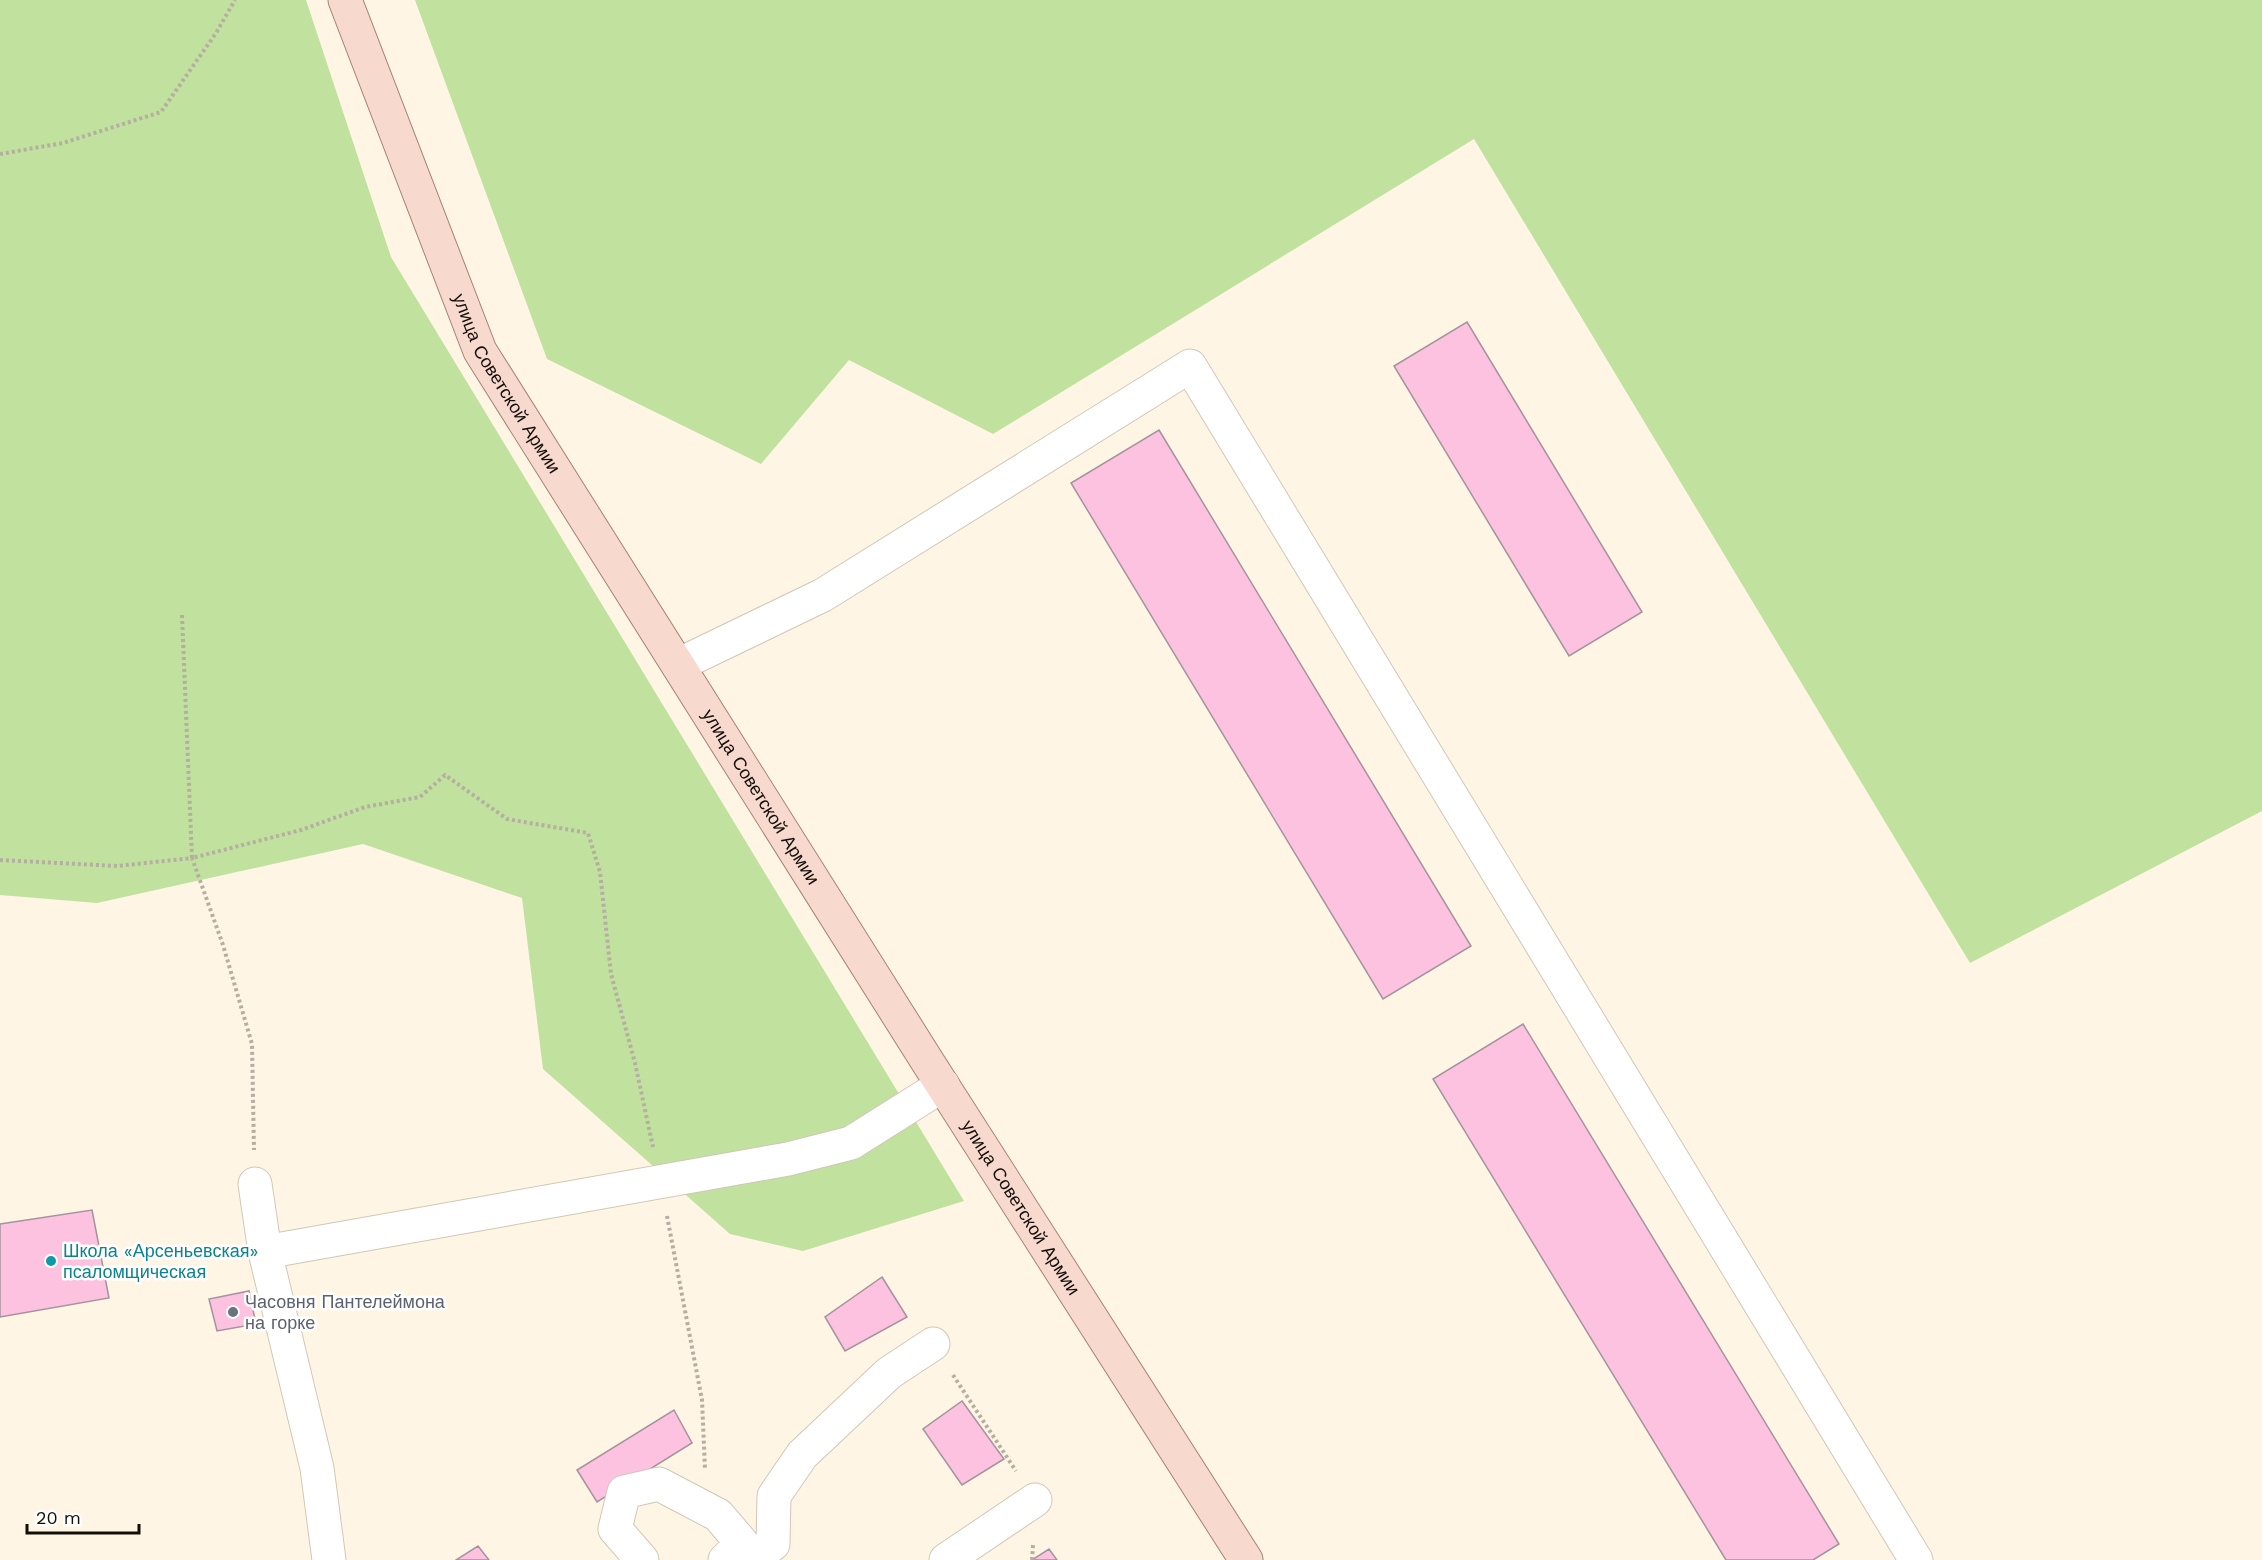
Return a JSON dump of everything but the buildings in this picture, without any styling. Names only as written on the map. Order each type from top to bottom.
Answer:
[{"type":"main road","name":"улица Советской Армии","points":[[345,0],[480,351],[1246,1560]]},
{"type":"lane","points":[[678,665],[823,595],[1190,366],[1916,1560]]},
{"type":"lane","points":[[265,1252],[788,1159],[851,1143],[943,1085]]},
{"type":"lane","points":[[255,1184],[265,1252],[317,1468],[329,1560]]},
{"type":"lane","points":[[751,1560],[773,1544],[774,1496],[802,1455],[889,1373],[933,1344]]},
{"type":"lane","points":[[642,1560],[615,1529],[624,1492],[659,1484],[718,1515],[741,1543],[725,1560]]},
{"type":"lane","points":[[946,1560],[1035,1500]]},
{"type":"path","points":[[0,154],[63,143],[161,112],[216,33],[235,0]]},
{"type":"path","points":[[182,615],[192,858],[222,945],[252,1044],[255,1184]]},
{"type":"path","points":[[0,860],[117,866],[192,858],[301,830],[365,807],[420,797],[445,775],[507,819],[588,833],[600,872],[611,974],[635,1063],[661,1181],[702,1400],[707,1509]]},
{"type":"path","points":[[933,1344],[1035,1500],[1032,1560]]},
{"type":"green space","points":[[0,0],[306,0],[391,257],[964,1201],[803,1251],[730,1234],[543,1069],[522,898],[363,844],[97,903],[0,895]]},
{"type":"green space","points":[[415,0],[2262,0],[2262,811],[1970,963],[1474,139],[993,434],[849,360],[761,464],[547,359]]},
{"type":"place","name":"Школа «Арсеньевская» псаломщическая","points":[[51,1261]]},
{"type":"place","name":"Часовня Пантелеймона на горке","points":[[233,1312]]}]
